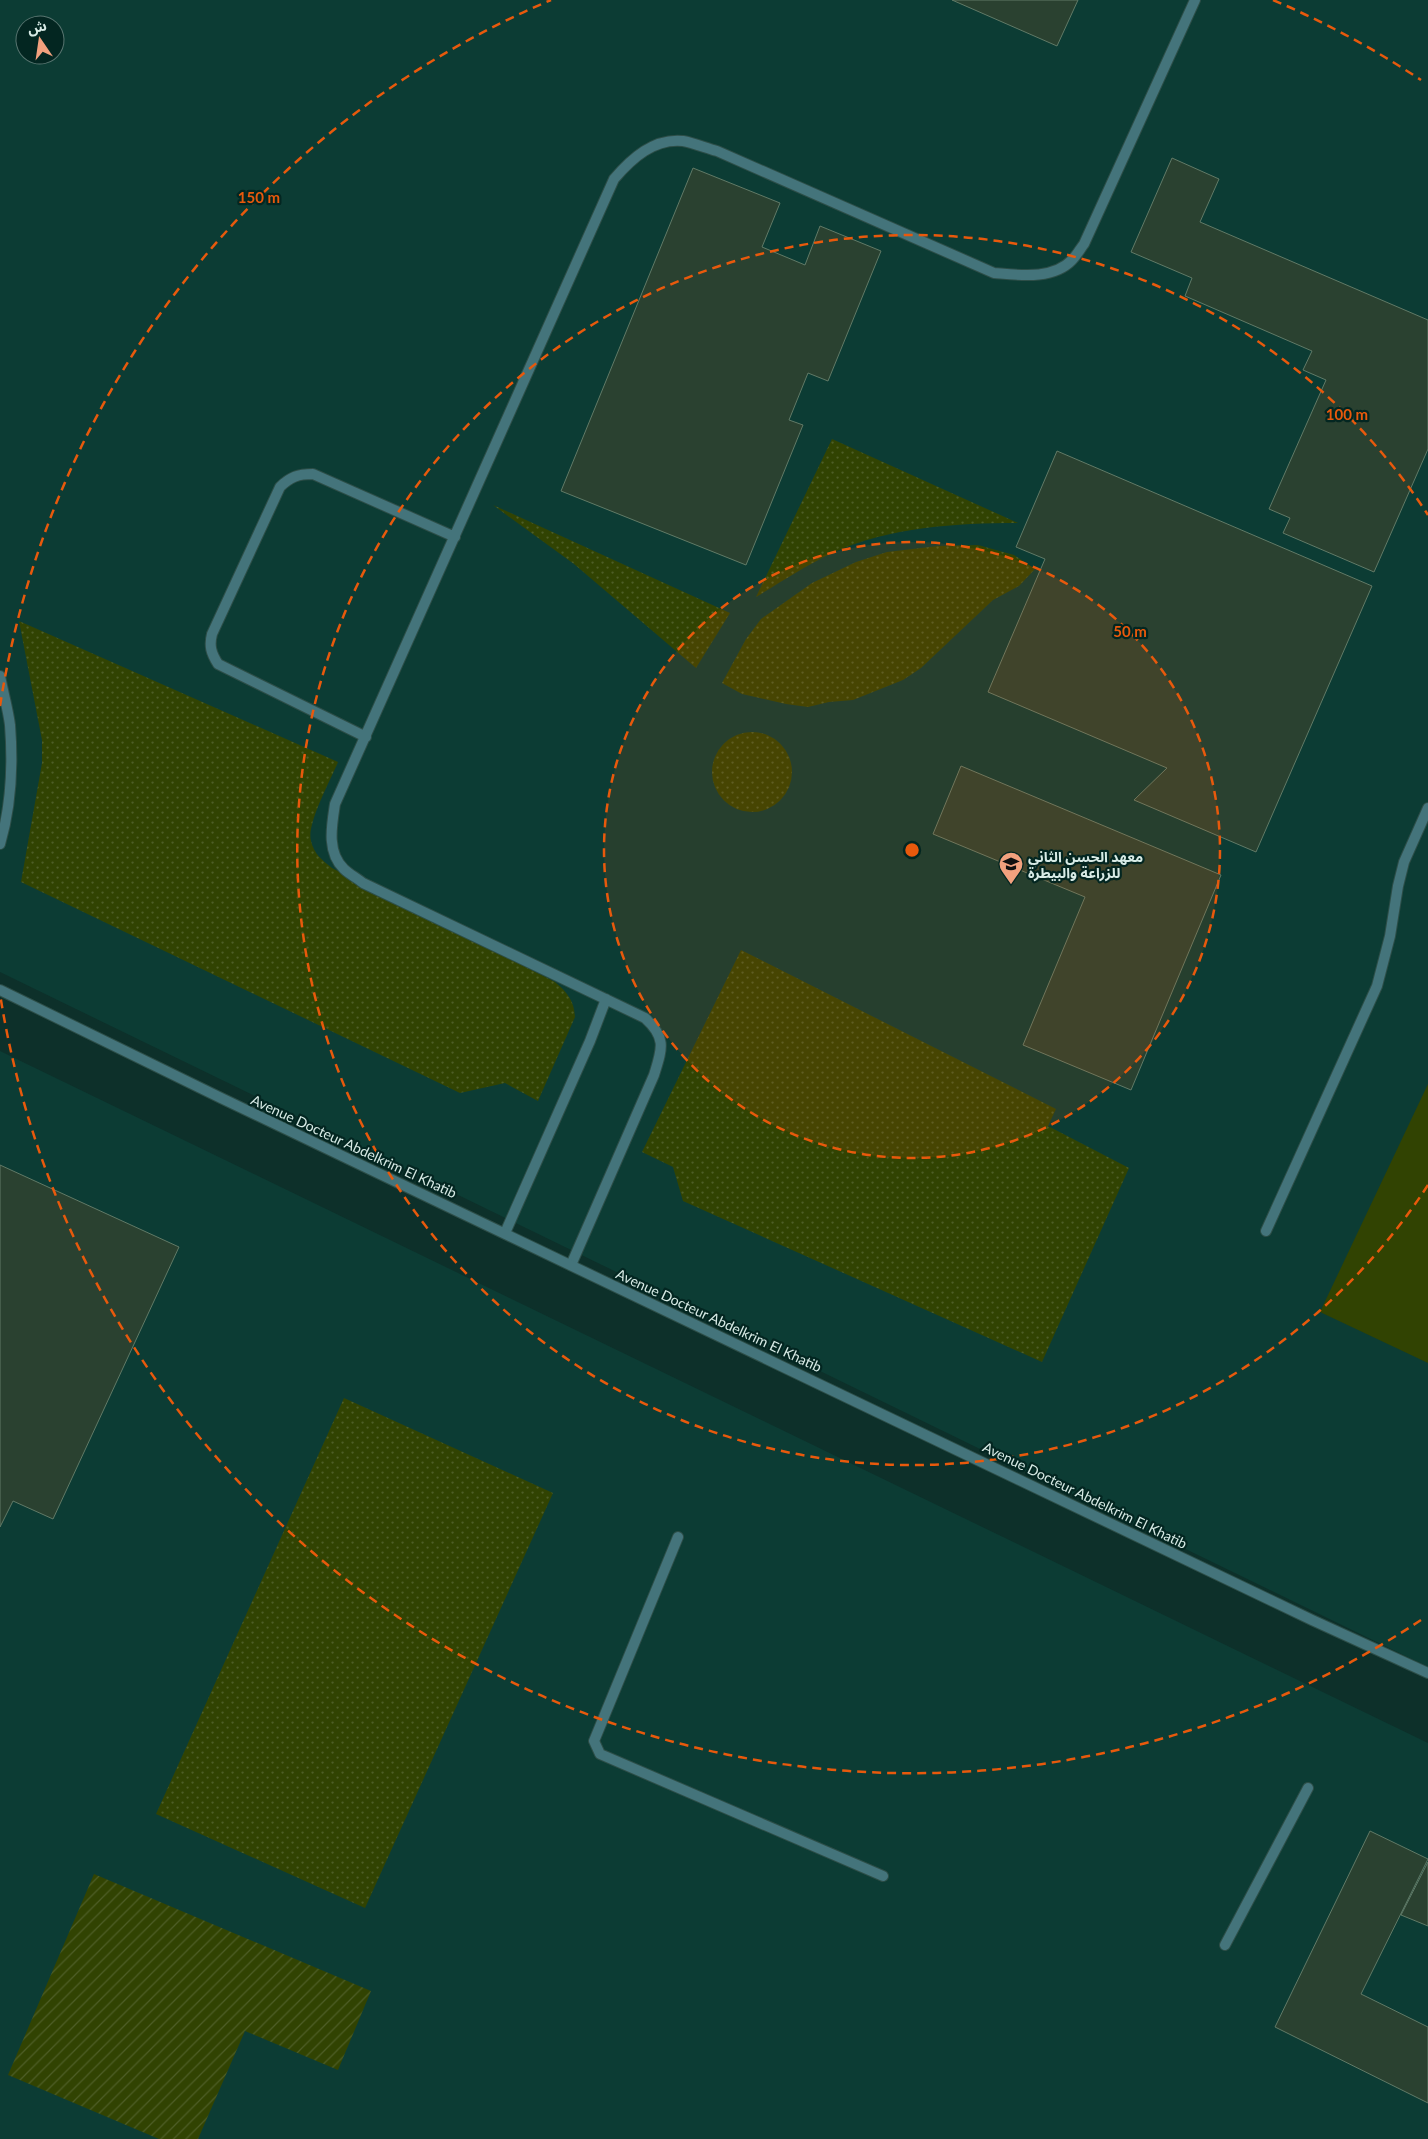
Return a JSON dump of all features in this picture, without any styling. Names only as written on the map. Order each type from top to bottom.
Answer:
[{"type":"street","points":[[571,1265],[654,1075],[662,1048],[660,1036],[646,1018],[363,883],[342,868],[334,852],[331,828],[335,804],[614,178],[630,160],[644,151],[661,143],[682,141],[717,151],[994,273],[1027,276],[1055,271],[1072,261],[1084,244],[1195,0]]},
{"type":"street","points":[[366,736],[218,664],[209,644],[212,634],[280,487],[289,478],[300,474],[313,474],[455,537]]},
{"type":"street","points":[[0,676],[10,724],[11,761],[9,797],[0,844]]},
{"type":"street","points":[[1266,1231],[1377,986],[1390,936],[1404,862],[1428,808]]},
{"type":"street","name":"Avenue Docteur Abdelkrim El Khatib","points":[[0,990],[221,1098],[1312,1620],[1428,1673]]},
{"type":"street","points":[[505,1233],[590,1041],[606,999]]},
{"type":"street","points":[[678,1537],[594,1741],[600,1754],[883,1876]]},
{"type":"street","points":[[1225,1945],[1308,1788]]},
{"type":"shaded area","name":"معهد الحسن الثاني للزراعة والبيطرة","points":[[0,0],[1428,0],[1428,1667],[0,972]]},
{"type":"shaded area","points":[[0,1051],[1428,1743],[1428,2139],[0,2139]]},
{"type":"green space","points":[[832,439],[1018,523],[924,528],[877,537],[832,553],[756,597]]},
{"type":"green space","points":[[493,505],[730,613],[696,668],[574,564]]},
{"type":"green space","points":[[978,545],[1014,555],[1035,569],[1019,586],[993,600],[921,668],[903,680],[853,700],[829,702],[808,707],[742,694],[722,683],[746,639],[761,619],[812,583],[856,562],[887,552],[938,546]]},
{"type":"green space","points":[[19,621],[338,762],[312,824],[310,834],[312,846],[316,853],[332,868],[555,982],[570,998],[575,1017],[538,1101],[505,1083],[460,1093],[21,882],[42,763],[42,740]]},
{"type":"green space","points":[[752,732],[767,735],[780,744],[789,757],[792,772],[789,787],[780,800],[767,809],[752,812],[737,809],[724,800],[715,787],[712,772],[715,757],[724,744],[737,735]]},
{"type":"green space","points":[[741,950],[1056,1109],[1048,1126],[1129,1168],[1042,1362],[683,1201],[673,1167],[642,1152]]},
{"type":"green space","points":[[1428,1084],[1428,1363],[1320,1312]]},
{"type":"green space","points":[[344,1398],[553,1493],[365,1908],[156,1814]]},
{"type":"green space","points":[[94,1874],[371,1991],[338,2070],[245,2031],[198,2139],[159,2139],[8,2075]]},
{"type":"building","points":[[952,0],[1078,0],[1057,46]]},
{"type":"building","points":[[1172,158],[1219,179],[1200,222],[1428,320],[1428,449],[1374,572],[1283,533],[1290,518],[1269,509],[1326,380],[1303,370],[1312,351],[1185,296],[1192,278],[1131,252]]},
{"type":"building","points":[[693,168],[780,203],[762,247],[805,265],[820,226],[881,251],[828,381],[808,373],[789,420],[803,425],[746,565],[561,491]]},
{"type":"building","points":[[1057,451],[1372,586],[1256,852],[1134,800],[1167,768],[988,692],[1045,559],[1016,547]]},
{"type":"building","points":[[961,766],[1221,875],[1131,1090],[1023,1045],[1085,897],[933,834]]},
{"type":"building","points":[[0,1165],[179,1247],[53,1519],[13,1501],[0,1527]]},
{"type":"building","points":[[1370,1831],[1428,1859],[1361,1994],[1428,2027],[1428,2103],[1275,2027]]},
{"type":"building","points":[[1428,1862],[1428,1926],[1401,1915]]},
{"type":"place","name":"معهد الحسن الثاني للزراعة والبيطرة","points":[[1011,885]]}]
